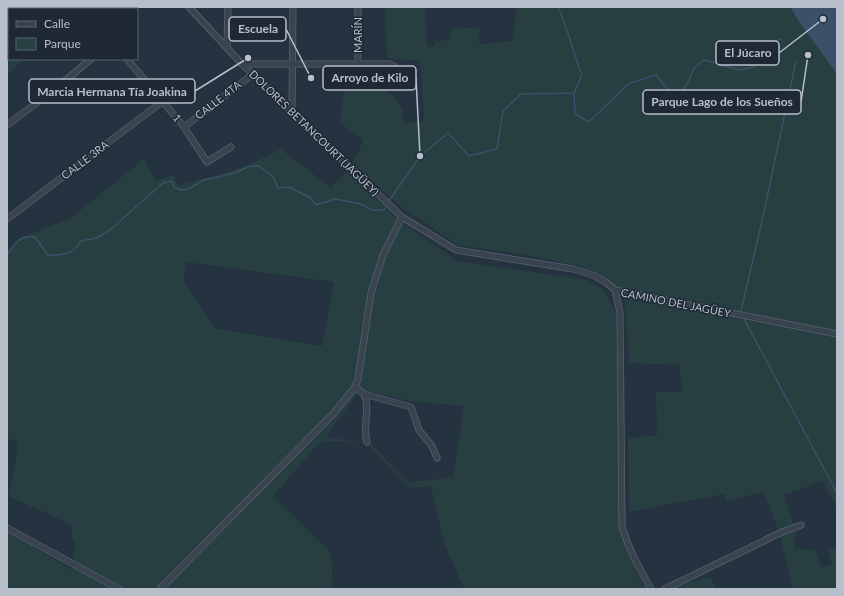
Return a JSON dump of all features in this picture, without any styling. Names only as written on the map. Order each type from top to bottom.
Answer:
[{"type":"street","name":"DOLORES BETANCOURT (JAGÜEY)","points":[[189,7],[252,74],[292,110],[390,206]]},
{"type":"street","points":[[227,47],[228,7]]},
{"type":"street","points":[[292,110],[293,7]]},
{"type":"street","name":"MARÍN","points":[[358,7],[358,63]]},
{"type":"street","points":[[7,125],[54,90],[90,60]]},
{"type":"street","name":"1","points":[[128,60],[184,127],[207,162],[231,147]]},
{"type":"street","points":[[242,64],[390,64],[396,67],[400,83]]},
{"type":"street","name":"CALLE 4TA","points":[[184,127],[252,74]]},
{"type":"street","name":"CALLE 3RA","points":[[7,219],[163,101]]},
{"type":"street","name":"CAMINO DEL JAGÜEY","points":[[390,206],[402,217],[456,250],[572,269],[593,275],[607,283],[615,290],[837,334]]},
{"type":"street","points":[[160,589],[334,414],[354,387],[358,379],[371,293],[383,255],[402,217]]},
{"type":"street","points":[[615,290],[620,312],[622,527],[628,546],[651,589]]},
{"type":"street","points":[[354,387],[364,394],[411,407],[419,430],[432,446],[437,458]]},
{"type":"street","points":[[364,394],[367,403],[365,436],[367,442]]},
{"type":"street","points":[[665,589],[780,533],[801,525]]},
{"type":"street","points":[[7,528],[119,589]]},
{"type":"green space","points":[[385,7],[425,7],[427,47],[434,46],[435,41],[450,40],[450,29],[480,27],[479,44],[512,41],[517,7],[790,7],[837,74],[837,508],[823,481],[784,495],[796,532],[794,548],[814,550],[822,567],[832,564],[828,551],[837,547],[837,589],[793,589],[778,530],[764,492],[727,501],[724,494],[629,512],[628,438],[657,435],[656,392],[683,392],[679,365],[629,363],[625,303],[621,290],[594,271],[574,265],[521,254],[458,245],[401,207],[352,163],[364,140],[340,123],[347,66],[381,67],[384,86],[402,108],[404,123],[423,121],[424,117],[420,61],[387,58]]},
{"type":"green space","points":[[7,38],[8,60],[24,60],[7,74]]},
{"type":"green space","points":[[281,149],[331,188],[347,171],[402,223],[458,261],[587,280],[604,290],[618,316],[620,526],[637,574],[645,589],[464,589],[444,543],[431,486],[410,488],[368,444],[343,441],[320,442],[273,496],[331,553],[333,589],[7,589],[7,531],[72,570],[75,544],[71,538],[72,525],[8,496],[15,465],[18,442],[7,438],[7,252],[20,238],[71,218],[144,159],[156,181],[173,175],[178,185],[249,165]],"holes":[[[186,262],[334,282],[322,346],[214,328],[184,281]],[[361,389],[409,401],[464,406],[453,477],[408,483],[371,444],[326,437]]]},
{"type":"green space","points":[[710,577],[716,589],[679,589],[678,586]]},
{"type":"water","points":[[790,7],[837,7],[837,74],[802,26]]},
{"type":"waterway","points":[[558,7],[582,75],[574,93]]},
{"type":"waterway","points":[[389,201],[420,156],[448,133],[469,156],[497,149],[503,111],[521,94],[574,93],[575,114],[589,122],[628,84],[656,75],[671,93],[681,92],[688,82],[694,68],[704,60],[740,70],[754,67],[756,47],[781,39]]},
{"type":"waterway","points":[[742,313],[741,311],[796,61]]},
{"type":"waterway","points":[[7,255],[19,240],[30,236],[35,237],[48,255],[67,253],[75,249],[81,241],[97,238],[110,230],[163,183],[172,181],[174,187],[181,190],[188,189],[204,180],[235,173],[250,166],[259,166],[273,177],[278,188],[289,187],[311,198],[316,205],[335,199],[361,204],[372,210],[384,210],[387,205]]},
{"type":"waterway","points":[[743,317],[837,493]]},
{"type":"place","name":"El Júcaro","points":[[823,19]]},
{"type":"place","name":"Parque Lago de los Sueños","points":[[808,55]]},
{"type":"place","name":"Marcia Hermana Tía Joakina","points":[[248,58]]},
{"type":"place","name":"Escuela","points":[[311,78]]},
{"type":"place","name":"Arroyo de Kilo","points":[[420,156]]}]
